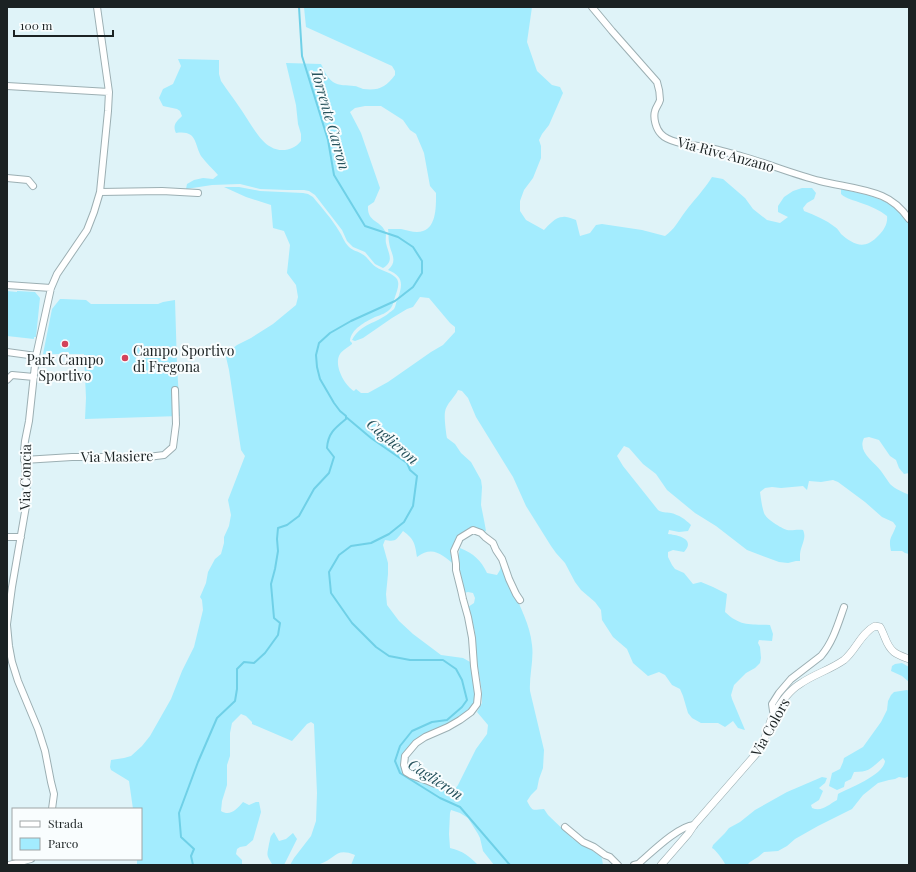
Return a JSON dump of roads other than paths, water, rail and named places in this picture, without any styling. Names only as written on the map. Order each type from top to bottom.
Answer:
[{"type":"street","name":"Via Concia","points":[[52,808],[54,794],[45,751],[12,662],[7,624],[26,506],[27,494],[24,451],[29,421],[36,356],[51,288],[57,274],[87,230],[99,195],[109,92],[97,7]]},
{"type":"street","name":"Via Rive Anzano","points":[[592,7],[657,82],[660,100],[654,116],[660,133],[666,138],[675,142],[709,148],[751,159],[810,178],[882,196],[897,205],[909,219]]},
{"type":"street","points":[[7,86],[109,92]]},
{"type":"street","points":[[7,178],[28,180],[33,186]]},
{"type":"street","points":[[99,195],[162,191],[198,193]]},
{"type":"street","points":[[7,285],[51,288]]},
{"type":"street","points":[[7,352],[36,356]]},
{"type":"street","points":[[7,380],[12,375],[34,377]]},
{"type":"street","name":"Via Masiere","points":[[24,460],[72,457],[164,455],[173,447],[176,424],[175,390]]},
{"type":"street","points":[[446,787],[411,775],[406,772],[404,765],[405,756],[416,743],[460,720],[471,712],[477,704],[478,694],[472,638],[454,558],[454,551],[460,538],[474,530],[481,533],[493,543],[502,559],[509,579],[520,600]]},
{"type":"street","points":[[7,537],[21,537]]},
{"type":"street","points":[[774,713],[772,704],[779,693],[791,679],[821,656],[831,642],[844,607]]},
{"type":"street","name":"Via Colors","points":[[660,865],[756,754],[762,746],[774,713],[790,692],[799,684],[844,660],[850,655],[870,628],[875,626],[880,627],[886,641],[894,652],[909,659]]},
{"type":"street","points":[[634,865],[638,864],[672,836],[686,827],[694,825]]},
{"type":"street","points":[[565,827],[583,842],[610,857],[618,865]]},
{"type":"street","points":[[8,865],[27,860]]},
{"type":"waterway","name":"Torrente Carron","points":[[193,865],[191,856],[194,849],[181,837],[179,813],[198,762],[217,718],[235,701],[237,689],[237,669],[244,662],[254,663],[265,653],[278,635],[280,623],[274,618],[271,584],[278,551],[278,528],[287,525],[299,516],[314,489],[329,473],[334,457],[327,448],[329,438],[335,428],[346,419],[346,416],[334,403],[320,379],[316,355],[319,343],[330,333],[351,321],[395,301],[413,287],[422,273],[422,261],[413,247],[398,237],[365,226],[334,175],[328,140],[302,56],[299,7]]},
{"type":"waterway","name":"Caglieron","points":[[346,417],[371,438],[407,463],[410,470],[417,476],[413,506],[404,522],[389,534],[371,543],[351,546],[339,555],[329,572],[331,593],[352,623],[376,647],[389,656],[410,660],[443,660],[456,669],[462,680],[467,700],[462,707],[447,720],[432,722],[412,731],[400,746],[395,761],[400,773],[440,798],[460,807],[510,865]]},
{"type":"place","name":"Park Campo Sportivo","points":[[65,344]]},
{"type":"place","name":"Campo Sportivo di Fregona","points":[[125,358]]}]
